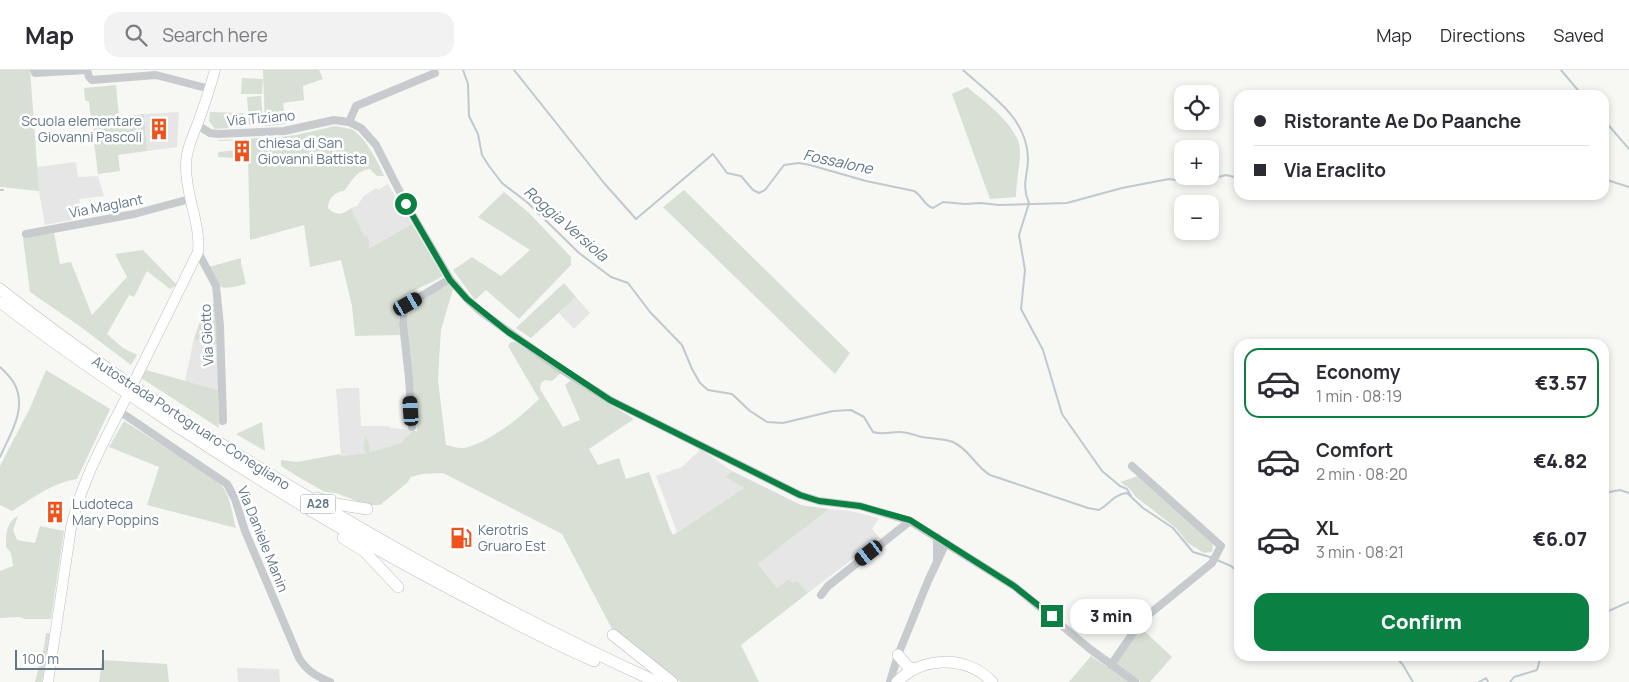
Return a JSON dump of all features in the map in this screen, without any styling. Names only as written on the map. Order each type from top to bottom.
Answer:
[{"type":"highway","name":"Autostrada Portogruaro-Conegliano","points":[[0,289],[49,328],[116,376],[252,464],[401,553],[567,640],[657,682]]},
{"type":"highway","name":"Autostrada Portogruaro-Conegliano","points":[[0,302],[103,378],[293,501],[391,557],[553,643],[640,682]]},
{"type":"highway","points":[[252,464],[279,476],[318,498],[336,504],[367,508]]},
{"type":"highway","points":[[293,501],[320,522],[364,551],[398,587]]},
{"type":"highway","points":[[614,635],[672,682]]},
{"type":"highway","points":[[898,655],[908,666],[914,669]]},
{"type":"highway","points":[[897,682],[914,669],[944,661],[959,663],[975,669],[992,682]]},
{"type":"main road","points":[[134,380],[198,252],[199,243],[185,164],[187,152],[215,70]]},
{"type":"main road","points":[[48,682],[76,505],[94,462],[125,400]]},
{"type":"street","points":[[34,70],[35,73],[86,70],[92,80],[156,75],[210,89]]},
{"type":"street","points":[[435,73],[356,106],[349,122],[361,128],[372,140],[450,280],[467,299],[508,332],[610,400],[800,495],[819,501],[860,506],[910,520],[1014,586],[1111,666],[1135,682]]},
{"type":"street","name":"Via Tiziano","points":[[196,125],[218,134],[284,131],[330,120],[349,122]]},
{"type":"street","name":"Via Maglant","points":[[26,234],[134,214],[190,199]]},
{"type":"street","name":"Via Giotto","points":[[198,252],[216,286],[220,326],[223,421]]},
{"type":"street","points":[[412,427],[403,324],[404,312],[408,304],[450,280]]},
{"type":"street","name":"Via Daniele Manin","points":[[119,411],[227,484],[244,531],[299,658],[312,674],[330,682]]},
{"type":"street","points":[[1111,666],[1142,620],[1215,559],[1221,546],[1132,466]]},
{"type":"street","points":[[821,595],[828,586],[910,520]]},
{"type":"street","points":[[937,538],[937,560]]},
{"type":"street","points":[[890,682],[898,655],[937,560],[946,543]]},
{"type":"shaded area","points":[[0,70],[30,70],[39,191],[0,187]]},
{"type":"shaded area","points":[[263,70],[319,70],[323,79],[303,86],[304,100],[283,103],[286,124],[265,126]]},
{"type":"shaded area","points":[[242,78],[263,79],[262,94],[241,94]]},
{"type":"shaded area","points":[[116,85],[119,117],[144,114],[147,151],[118,155],[120,171],[98,174],[89,102],[85,100],[84,88]]},
{"type":"shaded area","points":[[967,87],[1000,115],[1014,133],[1020,151],[1016,197],[990,199],[952,94]]},
{"type":"shaded area","points":[[261,96],[263,124],[249,125],[247,97]]},
{"type":"shaded area","points":[[179,112],[177,147],[147,151],[144,114]]},
{"type":"shaded area","points":[[210,112],[244,113],[246,127],[215,129],[209,121]]},
{"type":"shaded area","points":[[335,126],[351,129],[361,137],[375,157],[384,176],[377,176],[370,169],[361,172],[344,191],[333,196],[329,201],[328,208],[340,214],[351,208],[364,237],[366,235],[369,240],[369,248],[412,224],[443,276],[413,291],[402,300],[399,319],[400,335],[355,336],[352,306],[341,260],[310,267],[304,225],[250,240],[248,159],[218,157],[219,152],[235,150],[235,154],[248,153],[251,141],[218,140],[280,137]]},
{"type":"shaded area","points":[[76,162],[78,177],[98,176],[104,196],[79,199],[82,218],[45,225],[37,167]]},
{"type":"shaded area","points":[[388,184],[412,224],[368,248],[351,208],[357,206],[364,196],[376,188],[378,190]]},
{"type":"shaded area","points":[[684,190],[850,353],[835,374],[663,207]]},
{"type":"shaded area","points":[[504,192],[529,213],[571,257],[571,265],[519,319],[486,290],[475,300],[453,270],[472,257],[501,276],[530,250],[478,217]]},
{"type":"shaded area","points":[[54,233],[60,264],[71,262],[92,315],[127,277],[115,254],[143,250],[177,285],[170,289],[147,271],[134,297],[129,295],[107,334],[123,348],[137,355],[131,365],[81,327],[30,292],[23,238]]},
{"type":"shaded area","points":[[241,258],[246,284],[226,288],[219,285],[209,267]]},
{"type":"shaded area","points":[[564,283],[576,297],[531,338],[516,328]]},
{"type":"shaded area","points":[[450,284],[453,289],[441,330],[438,381],[446,445],[465,448],[475,445],[495,435],[539,399],[508,346],[511,342],[515,342],[561,373],[552,381],[545,380],[541,383],[540,389],[563,427],[580,420],[565,385],[571,380],[634,419],[589,449],[598,465],[619,458],[626,479],[649,472],[673,535],[744,488],[725,477],[732,471],[801,505],[829,509],[758,564],[777,588],[789,579],[793,583],[797,580],[808,593],[741,645],[759,682],[681,682],[671,676],[612,629],[562,534],[443,473],[422,474],[411,477],[407,483],[380,505],[367,505],[336,493],[325,492],[281,466],[281,460],[297,462],[340,454],[341,456],[366,453],[364,449],[365,436],[370,446],[369,452],[401,443],[413,430],[417,432],[413,379],[406,330],[408,315],[412,306]]},
{"type":"shaded area","points":[[576,297],[590,313],[574,329],[559,313]]},
{"type":"shaded area","points":[[206,304],[215,304],[218,345],[194,339]]},
{"type":"shaded area","points":[[194,339],[218,345],[218,390],[185,381]]},
{"type":"shaded area","points":[[46,370],[110,409],[77,479],[51,487],[12,511],[0,505],[0,466],[30,408]]},
{"type":"shaded area","points":[[146,370],[218,390],[219,428],[141,378]]},
{"type":"shaded area","points":[[359,388],[361,426],[387,426],[413,430],[401,443],[364,453],[341,456],[336,389]]},
{"type":"shaded area","points":[[124,421],[202,470],[219,483],[229,500],[236,528],[147,505],[159,467],[109,447]]},
{"type":"shaded area","points":[[262,422],[265,451],[236,434]]},
{"type":"shaded area","points":[[699,448],[732,471],[725,477],[744,488],[677,532],[656,476],[682,467],[699,451]]},
{"type":"shaded area","points":[[1138,476],[1213,542],[1212,552],[1204,553],[1188,543],[1176,528],[1120,482]]},
{"type":"shaded area","points":[[829,509],[850,511],[879,518],[872,529],[880,538],[808,593],[797,580],[793,583],[789,579],[777,588],[758,564]]},
{"type":"shaded area","points":[[18,516],[13,530],[17,540],[35,543],[40,526],[64,531],[51,619],[0,618],[0,571],[13,566],[11,553],[6,547],[7,529]]},
{"type":"shaded area","points":[[1140,627],[1172,657],[1150,682],[1141,682],[1115,666]]},
{"type":"shaded area","points":[[46,633],[49,633],[50,637],[42,682],[35,682],[44,647]]},
{"type":"shaded area","points":[[1091,656],[1129,682],[1069,682]]},
{"type":"shaded area","points":[[102,660],[167,664],[169,682],[99,682]]},
{"type":"shaded area","points":[[237,668],[279,669],[280,682],[238,682]]},
{"type":"waterway","name":"Roggia Versiola","points":[[463,70],[468,84],[469,116],[478,134],[482,155],[502,183],[528,203],[579,253],[611,277],[628,283],[650,312],[682,345],[700,383],[708,390],[732,394],[750,411],[767,422],[783,423],[833,411],[851,410],[864,417],[873,432],[902,432],[949,441],[964,449],[990,475],[1088,508],[1099,510],[1116,497],[1127,493],[1143,508],[1173,528],[1193,552],[1213,558]]},
{"type":"waterway","name":"Fossalone","points":[[514,70],[604,183],[636,219],[713,154],[727,173],[741,176],[753,190],[759,193],[765,190],[784,165],[799,163],[866,181],[914,191],[927,205],[933,208],[943,202],[999,205],[1067,203],[1122,188],[1169,179],[1188,182],[1203,181],[1226,175],[1234,177]]},
{"type":"waterway","points":[[963,70],[1005,108],[1021,130],[1026,143],[1028,158],[1025,191],[1029,203]]},
{"type":"waterway","points":[[1561,70],[1578,90]]},
{"type":"waterway","points":[[1609,126],[1629,149]]},
{"type":"waterway","name":"Fossalone","points":[[1609,181],[1629,187]]},
{"type":"waterway","points":[[1029,203],[1019,235],[1025,270],[1021,309],[1043,350],[1062,414],[1102,471],[1120,486],[1127,489],[1131,496]]},
{"type":"waterway","points":[[0,367],[14,382],[19,404],[16,422],[0,457]]},
{"type":"waterway","points":[[1609,492],[1620,490],[1629,493]]},
{"type":"waterway","name":"Roggia Versiola","points":[[1217,560],[1234,569]]},
{"type":"waterway","name":"Roggia Versiola","points":[[1609,611],[1629,602]]},
{"type":"waterway","name":"Roggia Versiola","points":[[1399,661],[1413,682]]},
{"type":"waterway","name":"Roggia Versiola","points":[[1510,682],[1514,677],[1537,670],[1540,661]]},
{"type":"waterway","name":"Roggia Versiola","points":[[1479,682],[1486,678],[1488,682]]},
{"type":"place","name":"Scuola elementare Giovanni Pascoli","points":[[159,129]]},
{"type":"place","name":"chiesa di San Giovanni Battista","points":[[242,151]]},
{"type":"place","name":"Ludoteca Mary Poppins","points":[[55,512]]},
{"type":"place","name":"Kerotris Gruaro Est","points":[[461,538]]},
{"type":"route","points":[[406,204],[450,280],[467,299],[480,311],[556,366],[610,400],[800,495],[819,501],[879,510],[910,520],[1014,586],[1052,616]]}]
